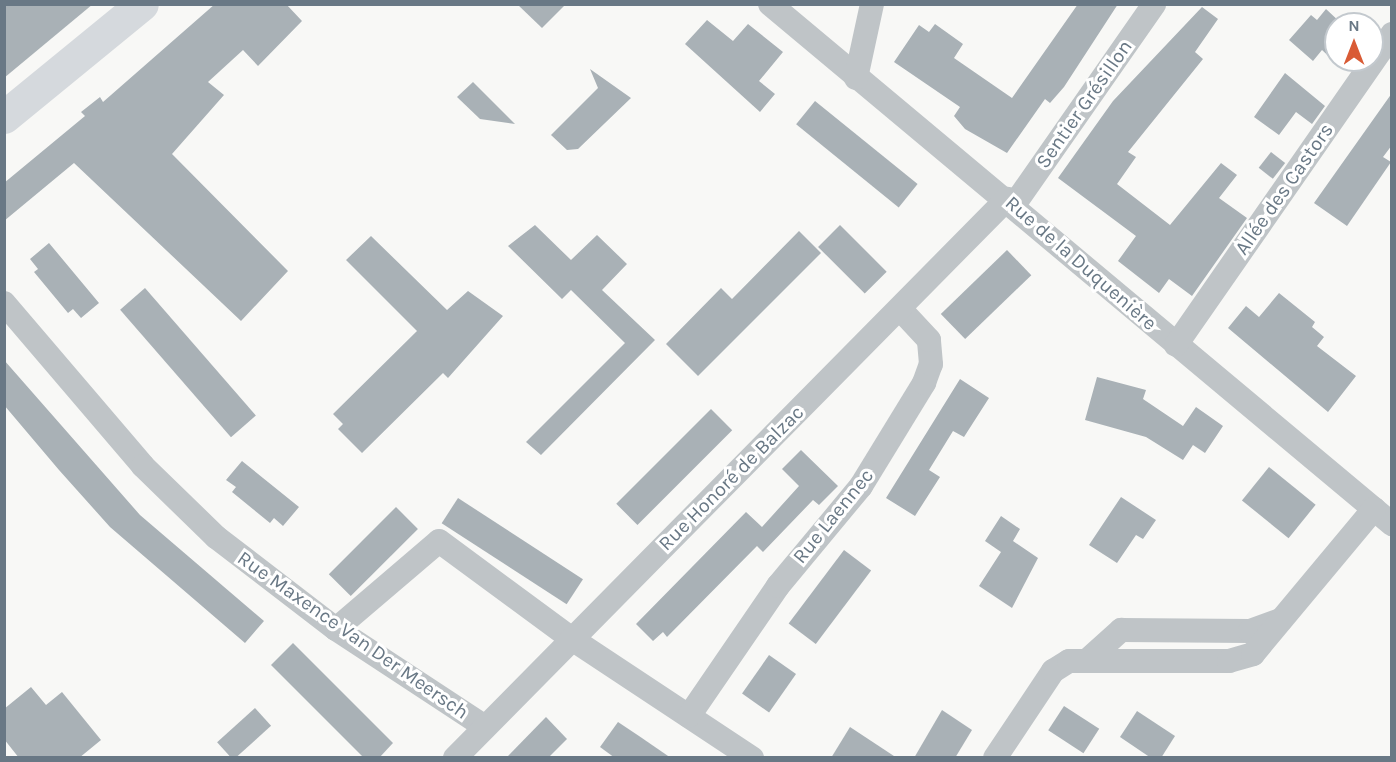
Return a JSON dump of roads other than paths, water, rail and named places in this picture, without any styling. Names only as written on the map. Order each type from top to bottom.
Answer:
[{"type":"main road","points":[[4,117],[142,4]]},
{"type":"street","name":"Rue de la Duquenière","points":[[770,4],[856,78],[1011,202],[1176,345],[1383,516]]},
{"type":"street","points":[[856,78],[872,4]]},
{"type":"street","name":"Sentier Grésillon","points":[[1011,202],[1154,4]]},
{"type":"street","name":"Allée des Castors","points":[[1176,345],[1392,34]]},
{"type":"street","name":"Rue Honoré de Balzac","points":[[455,758],[1011,202]]},
{"type":"street","name":"Rue Maxence Van Der Meersch","points":[[4,303],[165,489],[253,568],[336,629],[485,727]]},
{"type":"street","name":"Rue Laennec","points":[[689,716],[778,586],[861,486],[924,383],[931,364],[929,340],[901,310]]},
{"type":"street","points":[[995,758],[1053,671],[1090,658],[1243,658],[1262,645],[1281,620],[1383,516]]},
{"type":"street","points":[[336,629],[439,541],[572,639],[689,716],[721,749],[752,758]]},
{"type":"street","points":[[1090,658],[1121,630],[1250,631],[1281,620]]}]
